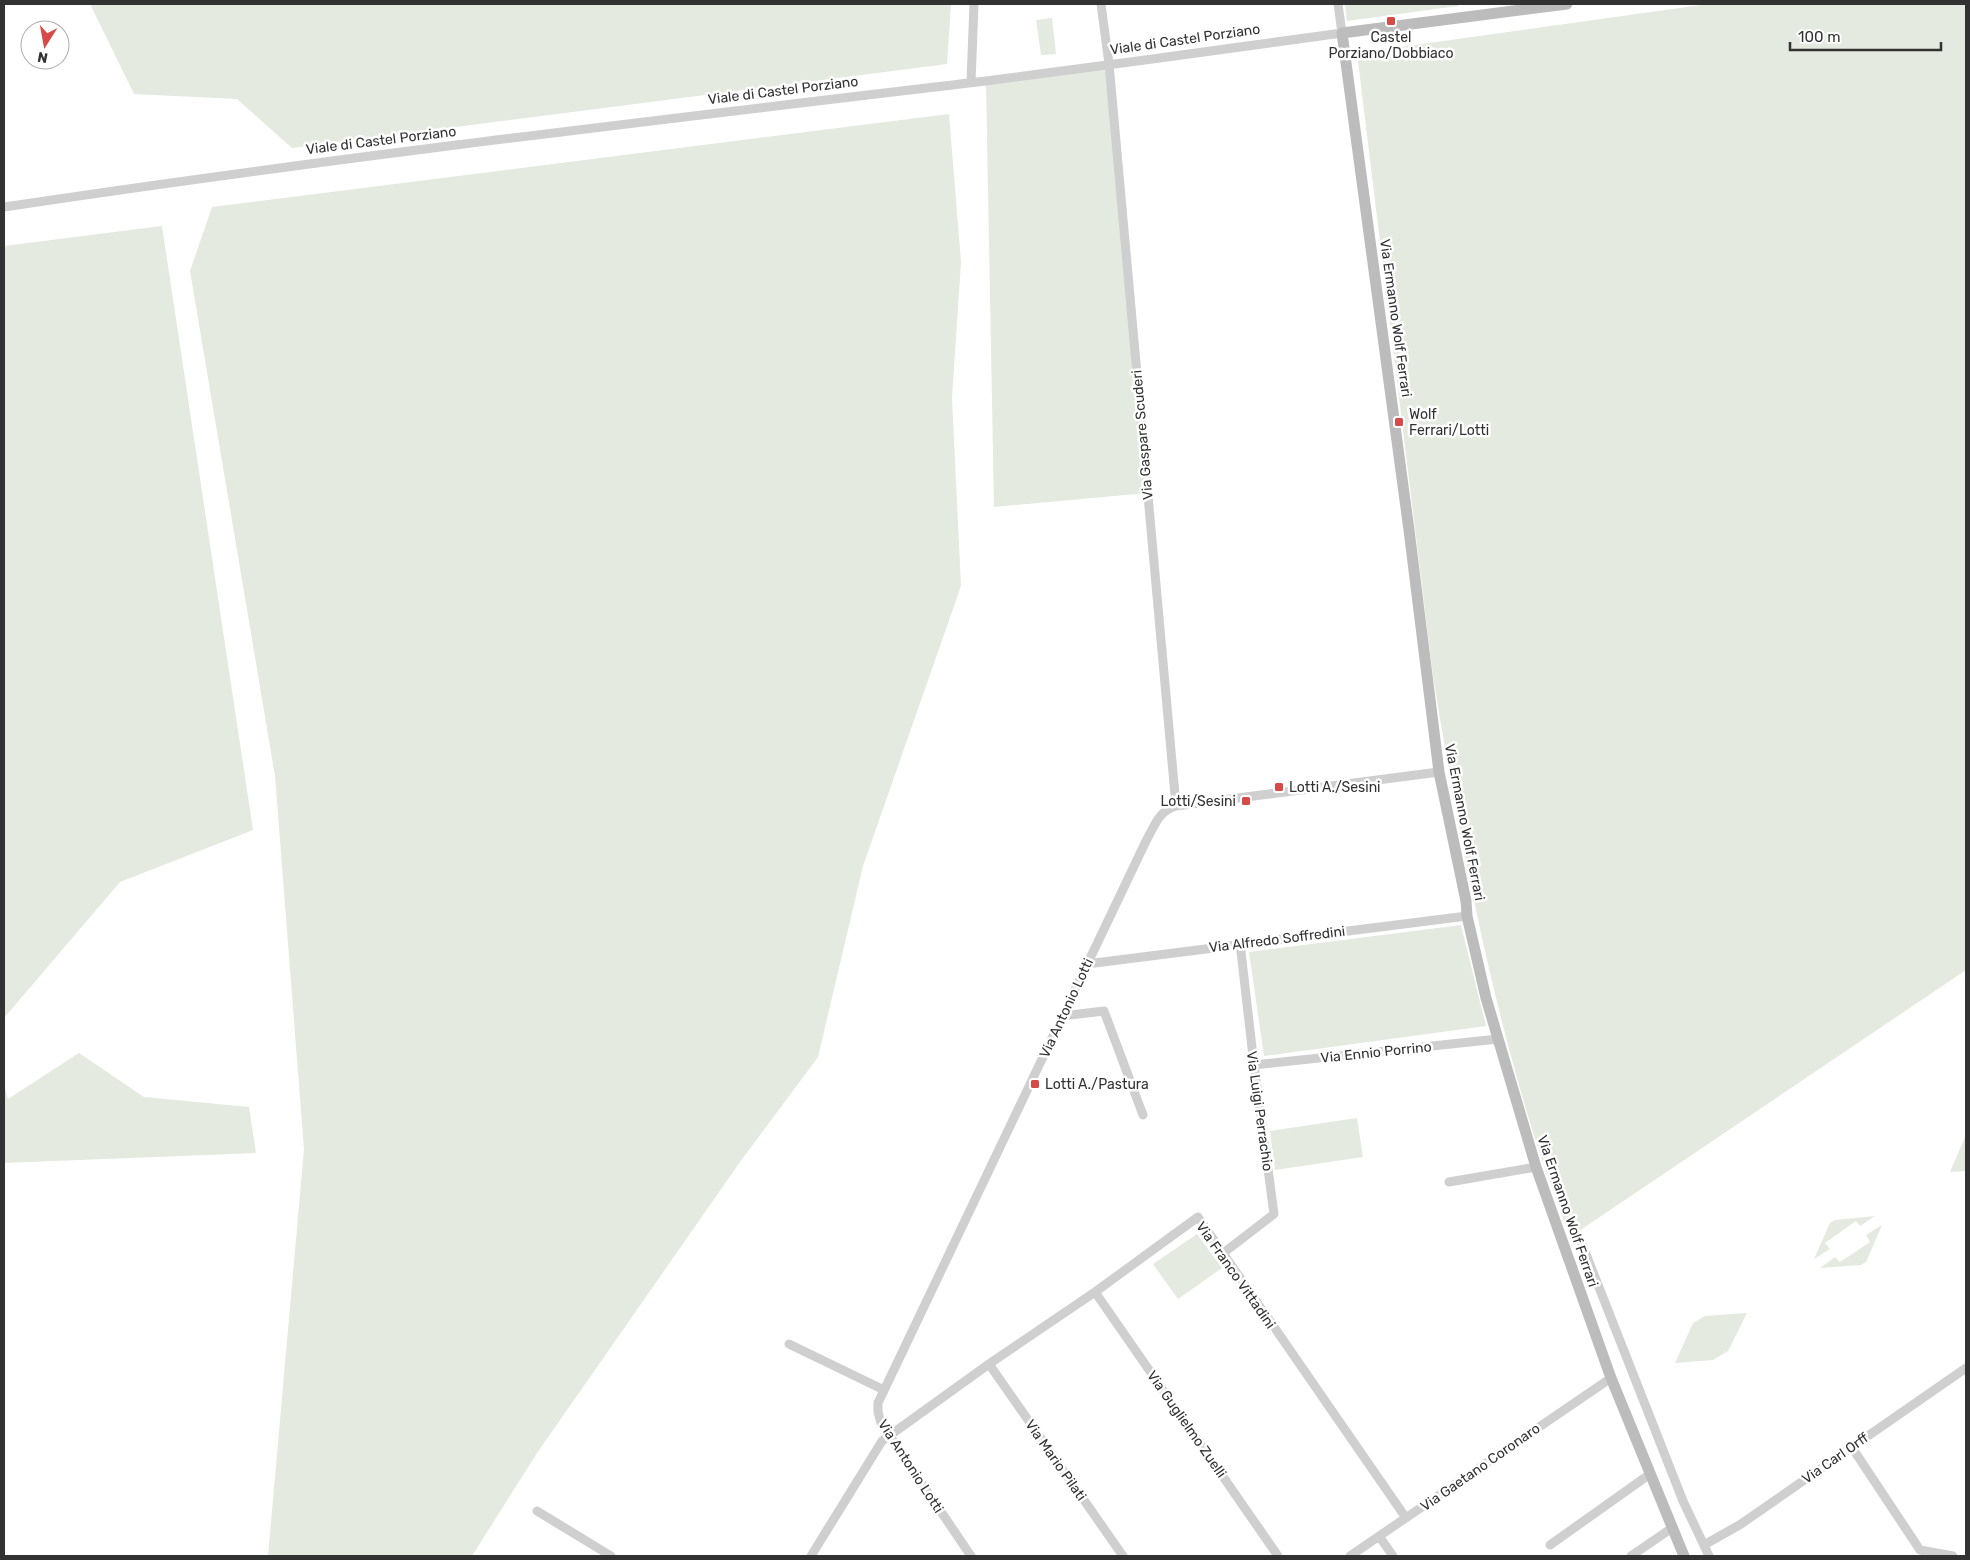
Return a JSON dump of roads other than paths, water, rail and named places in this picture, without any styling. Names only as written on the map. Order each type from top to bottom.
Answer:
[{"type":"street","points":[[971,82],[974,4]]},
{"type":"street","name":"Via Gaspare Scuderi","points":[[1100,4],[1109,64],[1176,806]]},
{"type":"street","points":[[1338,4],[1342,33]]},
{"type":"street","name":"Viale di Castel Porziano","points":[[4,207],[156,184],[971,82],[1567,4]]},
{"type":"street","name":"Via Ermanno Wolf Ferrari","points":[[1342,33],[1409,530],[1438,772],[1466,900],[1467,916],[1498,1039],[1536,1167],[1611,1378],[1684,1556]]},
{"type":"street","points":[[1176,806],[1438,772]]},
{"type":"street","name":"Via Antonio Lotti","points":[[971,1556],[881,1423],[878,1403],[1146,841],[1163,812],[1176,806]]},
{"type":"street","name":"Via Alfredo Soffredini","points":[[1087,964],[1240,943],[1467,916]]},
{"type":"street","name":"Via Luigi Perrachio","points":[[1222,1254],[1274,1214],[1240,943]]},
{"type":"street","points":[[1062,1016],[1104,1011],[1143,1116]]},
{"type":"street","name":"Via Ennio Porrino","points":[[1254,1065],[1498,1039]]},
{"type":"street","points":[[1448,1182],[1536,1167]]},
{"type":"street","name":"Via Franco Vittadini","points":[[811,1556],[882,1441],[1198,1218],[1406,1518]]},
{"type":"street","name":"Via Ermanno Wolf Ferrari","points":[[1580,1238],[1683,1501],[1709,1556]]},
{"type":"street","name":"Via Guglielmo Zuelli","points":[[1095,1292],[1278,1556]]},
{"type":"street","points":[[789,1344],[884,1390]]},
{"type":"street","name":"Via Mario Pilati","points":[[989,1364],[1123,1556]]},
{"type":"street","name":"Via Carl Orff","points":[[1704,1545],[1741,1524],[1966,1368]]},
{"type":"street","name":"Via Gaetano Coronaro","points":[[1350,1556],[1611,1378]]},
{"type":"street","points":[[1851,1446],[1919,1553],[1953,1556]]},
{"type":"street","points":[[1550,1545],[1650,1474]]},
{"type":"street","points":[[537,1511],[611,1556]]},
{"type":"street","points":[[1631,1556],[1672,1528]]},
{"type":"street","points":[[1379,1536],[1393,1556]]},
{"type":"place","name":"Castel Porziano/Dobbiaco","points":[[1391,21]]},
{"type":"place","name":"Wolf Ferrari/Lotti","points":[[1399,422]]},
{"type":"place","name":"Lotti A./Sesini","points":[[1279,787]]},
{"type":"place","name":"Lotti/Sesini","points":[[1246,801]]},
{"type":"place","name":"Lotti A./Pastura","points":[[1035,1084]]}]
